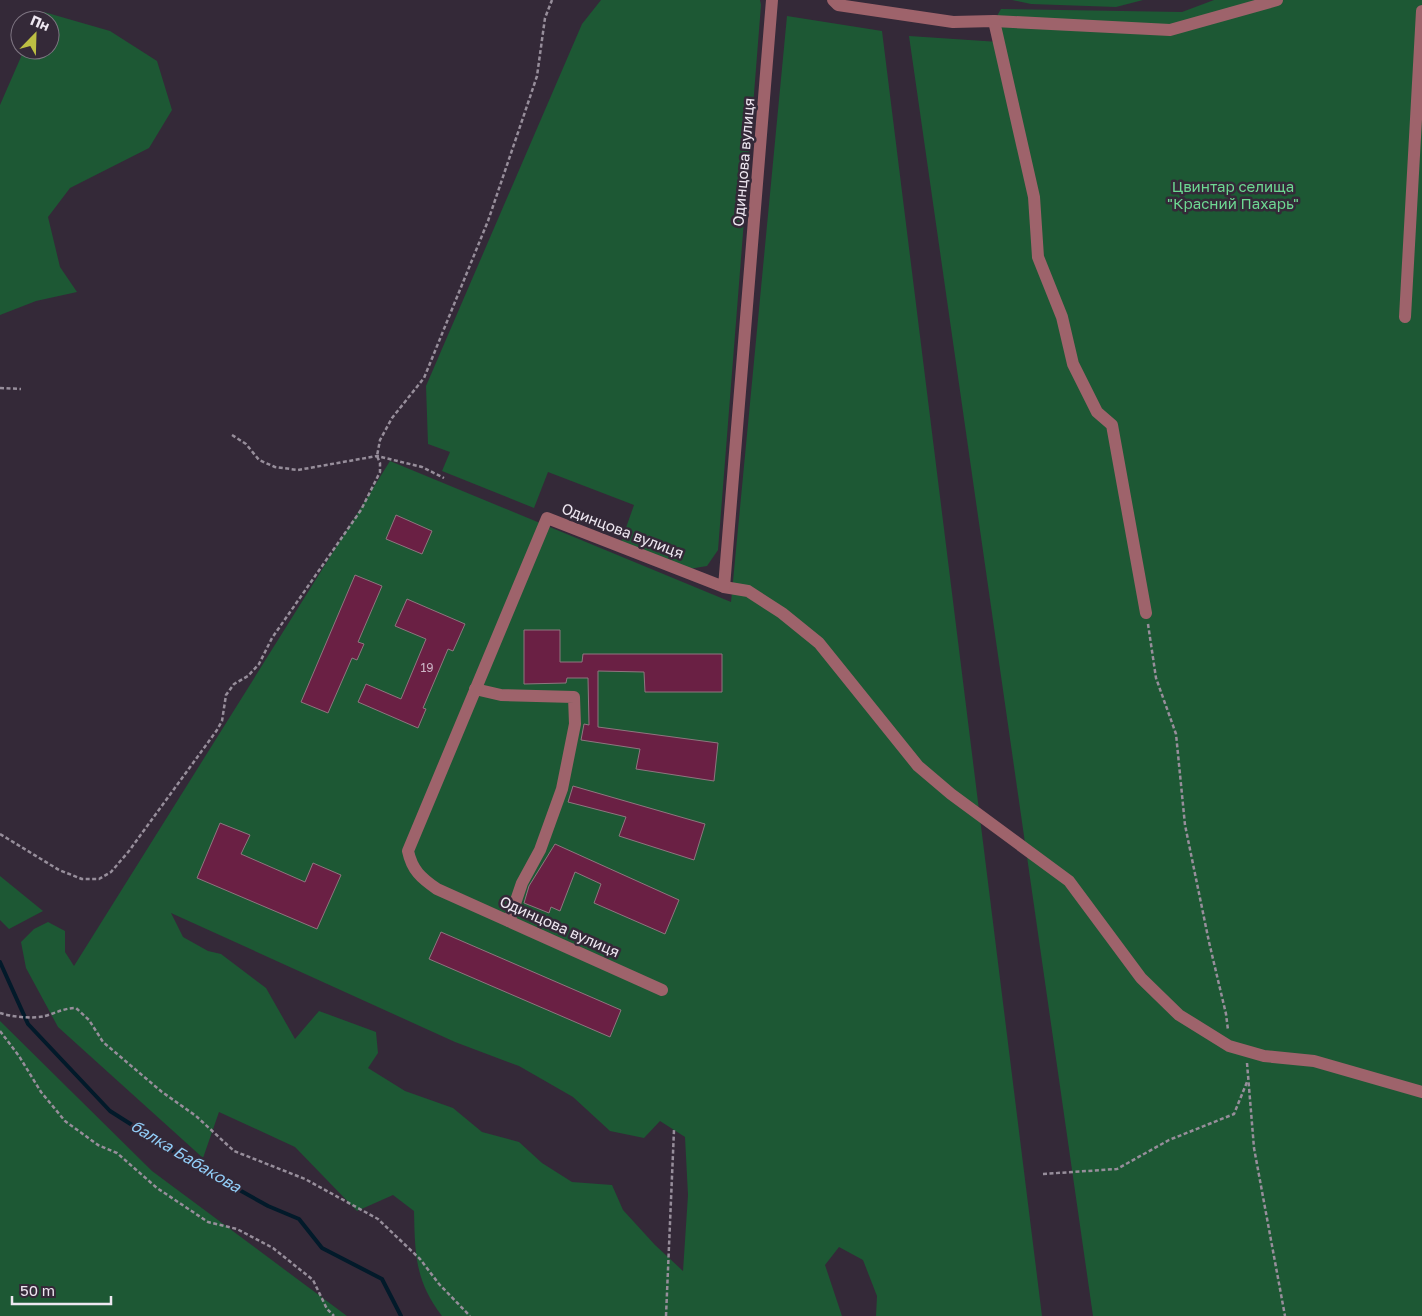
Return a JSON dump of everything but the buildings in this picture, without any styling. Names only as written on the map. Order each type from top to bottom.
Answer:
[{"type":"street","name":"Одинцова вулиця","points":[[662,990],[429,884],[410,865],[408,851],[547,518],[724,587],[772,0]]},
{"type":"street","points":[[833,0],[838,5],[953,22],[994,21],[1170,30],[1277,0]]},
{"type":"street","points":[[1405,317],[1422,11]]},
{"type":"street","points":[[994,21],[1034,197],[1038,257],[1062,318],[1073,364],[1097,412],[1112,426],[1146,613]]},
{"type":"street","points":[[724,587],[748,591],[782,613],[819,643],[918,766],[951,794],[1069,880],[1141,978],[1179,1014],[1229,1046],[1264,1056],[1314,1061],[1422,1092]]},
{"type":"street","points":[[475,689],[501,695],[574,697],[575,724],[562,789],[540,850],[522,883],[509,921]]},
{"type":"path","points":[[0,834],[59,870],[82,879],[99,879],[111,872],[217,730],[222,721],[226,695],[234,684],[248,676],[259,664],[272,638],[361,510],[380,472],[380,463],[377,456],[380,440],[392,418],[424,378],[488,220],[537,76],[545,18],[552,0]]},
{"type":"path","points":[[0,388],[21,389]]},
{"type":"path","points":[[232,435],[246,444],[259,460],[275,467],[298,470],[377,456],[422,467],[444,478]]},
{"type":"path","points":[[1146,613],[1156,678],[1176,734],[1185,825],[1226,1014],[1229,1046]]},
{"type":"path","points":[[0,1013],[9,1016],[44,1016],[65,1008],[76,1008],[89,1020],[103,1042],[162,1092],[196,1116],[234,1151],[305,1179],[378,1219],[420,1259],[439,1284],[470,1316]]},
{"type":"path","points":[[0,1031],[19,1056],[41,1092],[65,1122],[98,1145],[117,1153],[157,1188],[208,1222],[237,1229],[273,1248],[313,1280],[327,1309],[334,1316]]},
{"type":"path","points":[[1247,1051],[1254,1148],[1285,1316]]},
{"type":"path","points":[[1043,1174],[1117,1169],[1169,1140],[1234,1114],[1248,1081]]},
{"type":"path","points":[[666,1316],[674,1130]]},
{"type":"green space","points":[[601,0],[760,0],[761,5],[718,550],[707,566],[689,569],[621,542],[634,505],[548,472],[534,508],[442,471],[450,452],[428,444],[426,386],[582,24]]},
{"type":"green space","points":[[1012,0],[1143,0],[1116,7],[1031,4]]},
{"type":"green space","name":"Цвинтар селища \"Красний Пахарь\"","points":[[1214,0],[1422,0],[1422,1316],[1093,1316],[909,36],[999,42],[994,21],[1001,9],[1182,12]]},
{"type":"green space","points":[[787,16],[882,31],[1042,1316],[876,1316],[877,1296],[863,1260],[839,1247],[825,1265],[842,1316],[442,1316],[426,1291],[418,1266],[414,1211],[393,1195],[357,1211],[295,1147],[219,1112],[203,1158],[58,1027],[26,968],[21,942],[34,929],[48,922],[65,931],[65,952],[74,966],[390,461],[731,602]],"holes":[[[171,913],[455,1042],[519,1066],[573,1097],[610,1131],[644,1138],[660,1121],[685,1137],[688,1195],[683,1271],[655,1245],[623,1210],[612,1185],[572,1182],[542,1163],[519,1142],[482,1132],[453,1108],[405,1091],[368,1068],[378,1053],[376,1032],[319,1011],[295,1039],[266,988],[221,954],[208,951],[183,937]]]},
{"type":"green space","points":[[60,17],[110,31],[157,61],[172,110],[149,148],[70,188],[48,217],[60,267],[77,292],[36,301],[0,315],[0,105],[20,60],[60,60]]},
{"type":"green space","points":[[0,876],[43,911],[9,929],[0,920]]},
{"type":"green space","points":[[0,1021],[152,1171],[347,1316],[0,1316]]},
{"type":"waterway","name":"балка Бабакова","points":[[0,962],[28,1024],[110,1111],[200,1168],[268,1206],[299,1219],[322,1248],[382,1279],[401,1316]]}]
